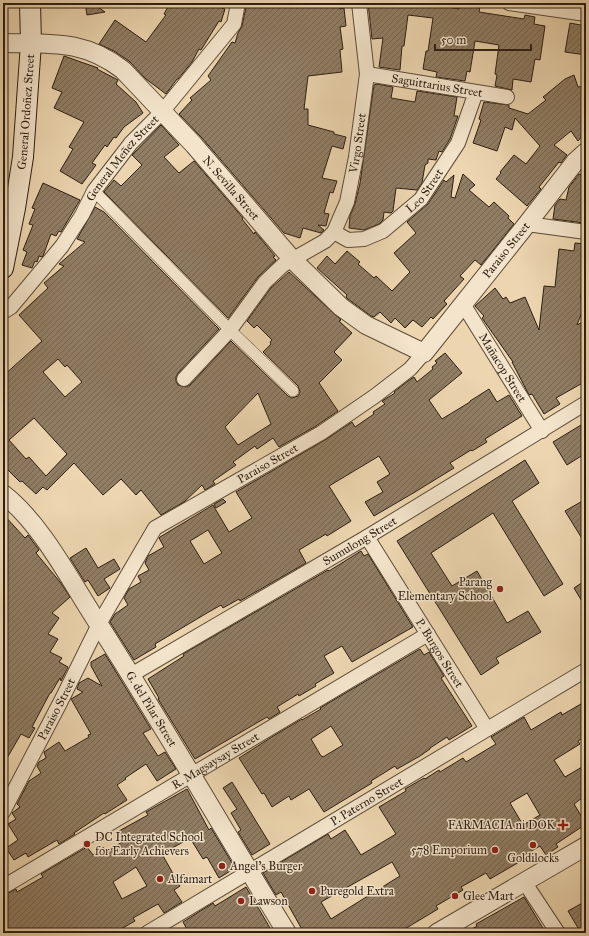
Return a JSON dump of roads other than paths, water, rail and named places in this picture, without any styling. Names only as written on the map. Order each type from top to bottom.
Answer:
[{"type":"main road","name":"General Ordoñez Street","points":[[3,268],[15,208],[22,157],[31,43],[30,3]]},
{"type":"street","name":"General Meñez Street","points":[[3,312],[11,307],[62,246],[82,215],[94,191],[131,143],[162,112],[234,24],[238,3]]},
{"type":"street","name":"Virgo Street","points":[[184,379],[230,330],[265,282],[292,258],[325,241],[334,232],[347,202],[356,157],[367,74],[359,3]]},
{"type":"street","points":[[510,3],[586,14]]},
{"type":"street","name":"N. Sevilla Street","points":[[3,43],[67,45],[92,51],[103,56],[123,70],[194,145],[292,258],[341,307],[366,325],[424,353]]},
{"type":"street","name":"Saguittarius Street","points":[[367,74],[507,98]]},
{"type":"street","name":"Leo Street","points":[[334,232],[348,240],[364,239],[383,231],[421,199],[458,143],[476,92]]},
{"type":"street","name":"Paraiso Street","points":[[3,812],[99,624],[155,528],[320,432],[375,396],[410,368],[424,353],[575,162],[586,152]]},
{"type":"street","points":[[94,191],[230,330],[293,391]]},
{"type":"street","points":[[527,224],[586,232]]},
{"type":"street","name":"Mañacop Street","points":[[463,304],[542,431]]},
{"type":"street","name":"Sumulong Street","points":[[131,675],[367,537],[586,403]]},
{"type":"street","name":"G. del Pilar Street","points":[[3,494],[20,510],[40,533],[99,624],[287,933]]},
{"type":"street","name":"P. Burgos Street","points":[[367,537],[487,729]]},
{"type":"street","name":"R. Magsaysay Street","points":[[3,887],[428,634]]},
{"type":"street","name":"P. Paterno Street","points":[[147,933],[586,670]]},
{"type":"street","points":[[437,933],[586,846]]},
{"type":"street","points":[[525,882],[558,933]]},
{"type":"place","name":"Parang Elementary School","points":[[500,589]]},
{"type":"place","name":"FARMACIA ni DOK","points":[[563,825]]},
{"type":"place","name":"DC Integrated School for Early Achievers","points":[[87,844]]},
{"type":"place","name":"Goldilocks","points":[[533,845]]},
{"type":"place","name":"578 Emporium","points":[[495,850]]},
{"type":"place","name":"Angel's Burger","points":[[222,866]]},
{"type":"place","name":"Alfamart","points":[[160,879]]},
{"type":"place","name":"Puregold Extra","points":[[312,891]]},
{"type":"place","name":"Glee Mart","points":[[455,896]]},
{"type":"place","name":"Lawson","points":[[241,901]]}]
